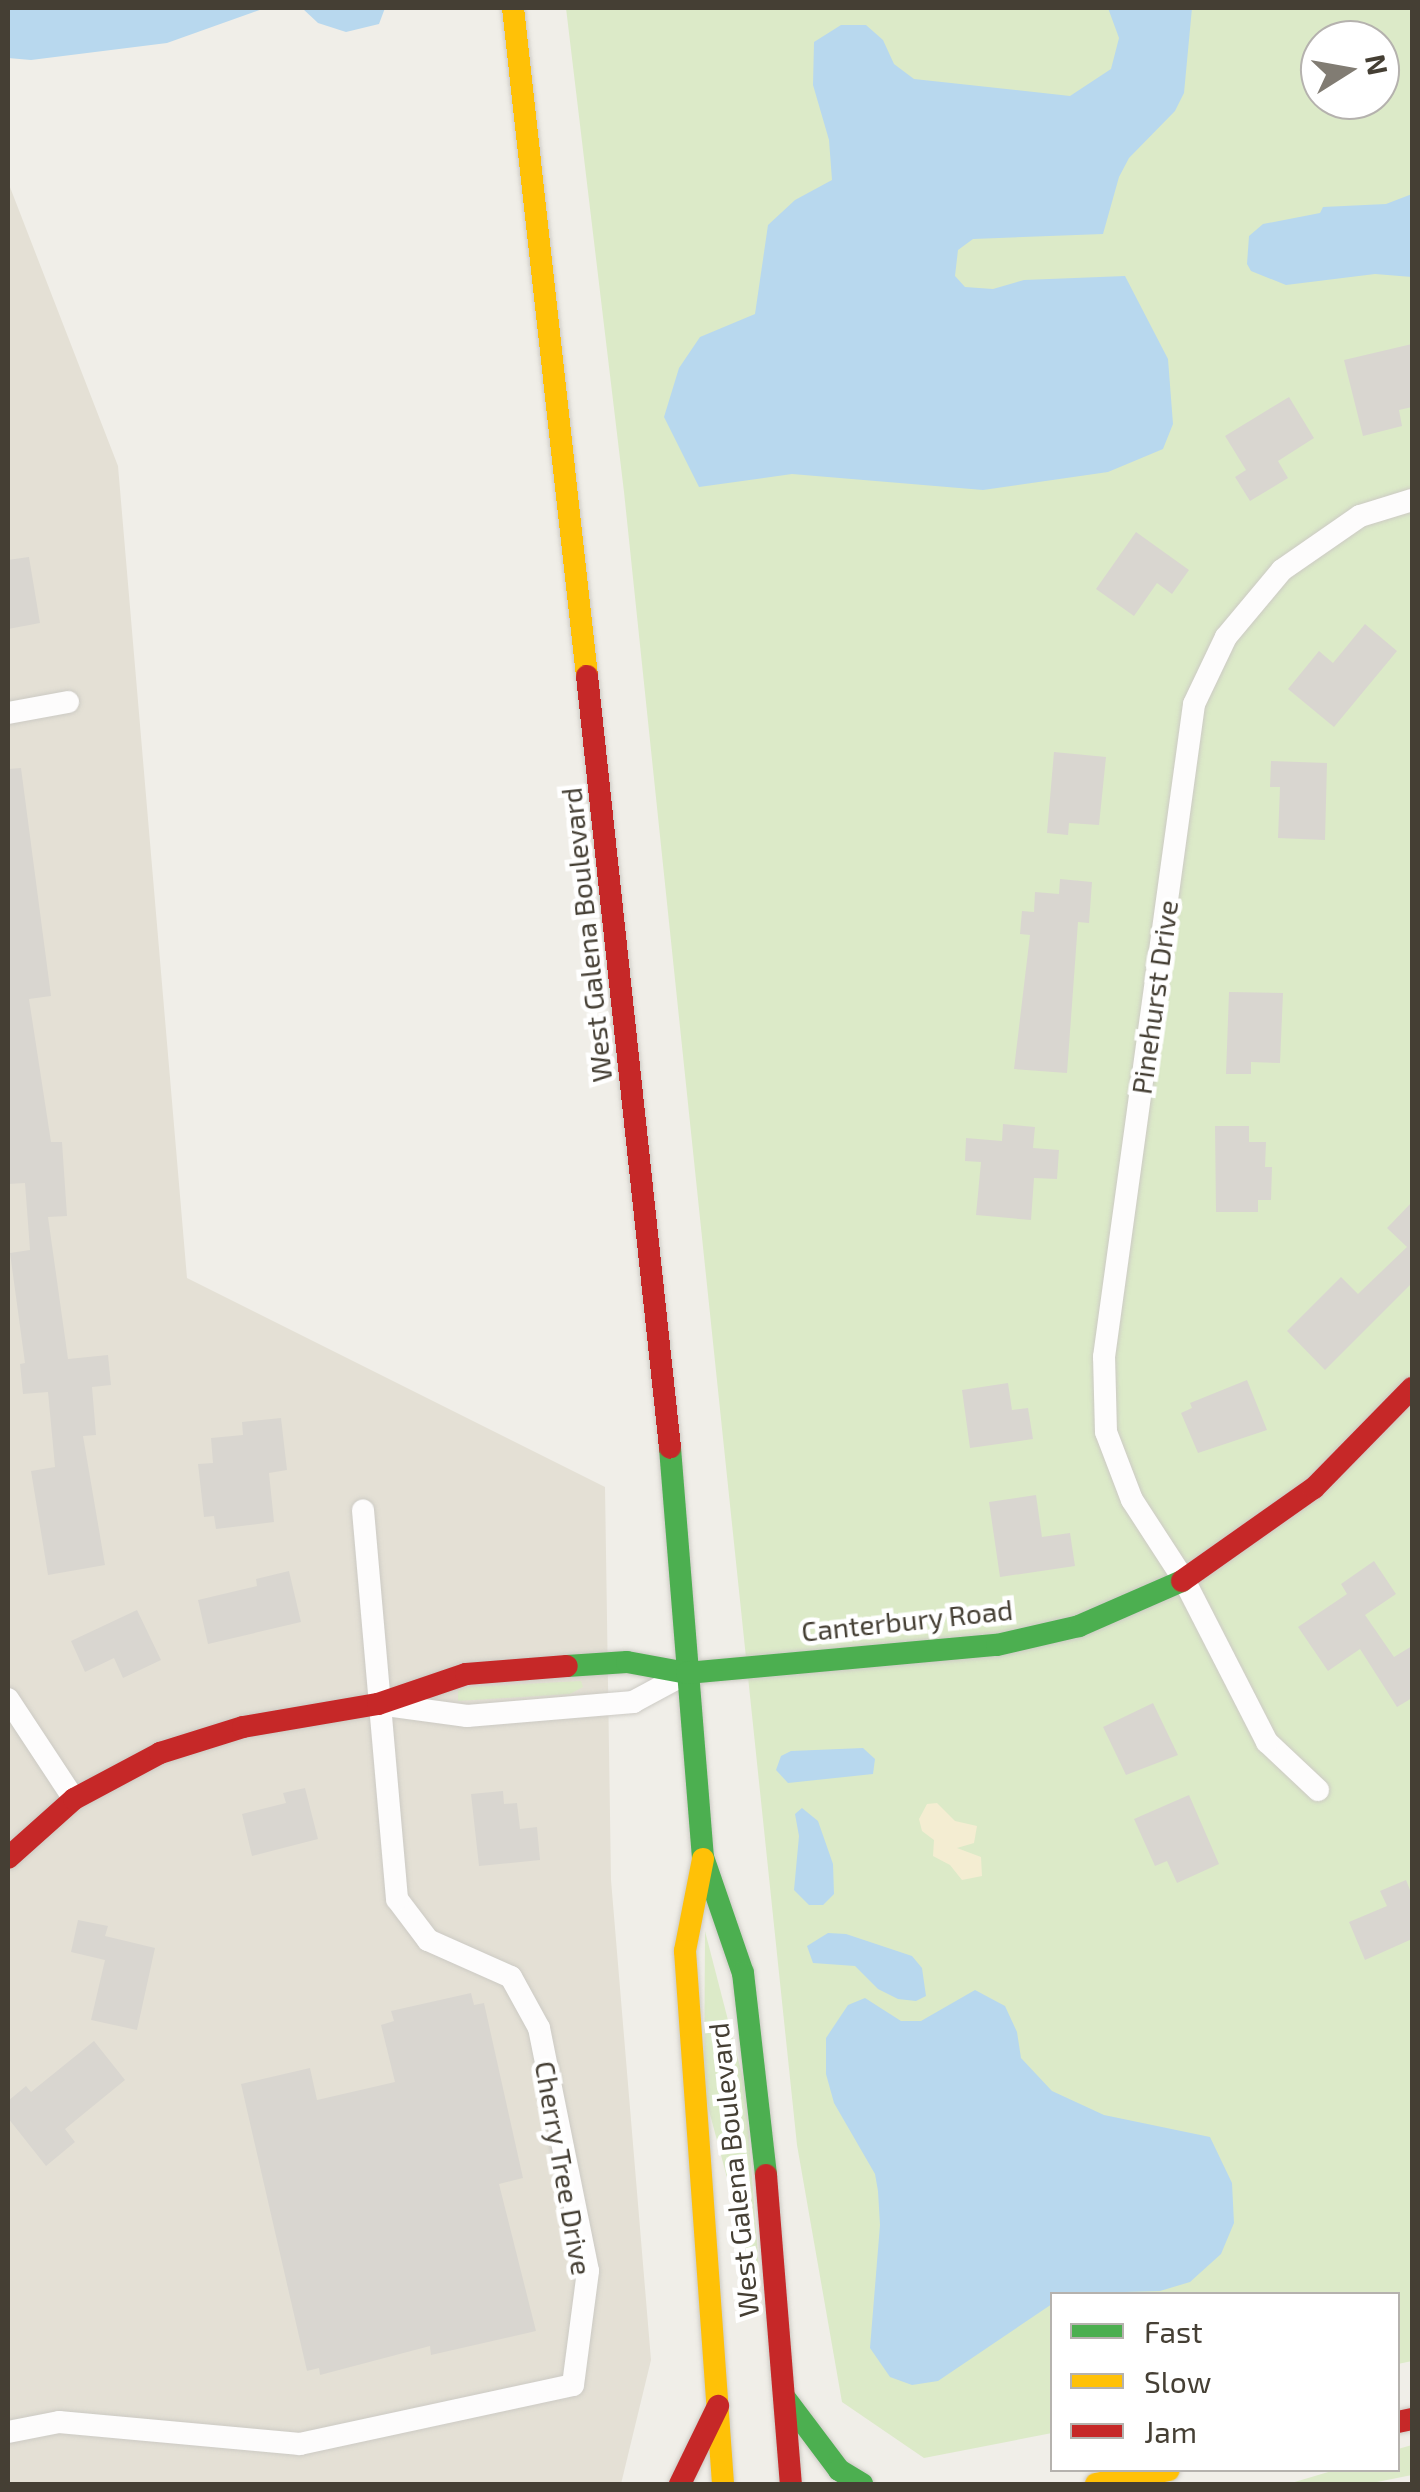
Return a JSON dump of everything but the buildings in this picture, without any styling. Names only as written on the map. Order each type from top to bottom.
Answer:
[{"type":"main road","name":"West Galena Boulevard","points":[[513,8],[661,1347],[703,1856],[743,1973],[760,2100],[791,2484]]},
{"type":"main road","name":"Canterbury Road","points":[[8,1858],[74,1799],[160,1753],[297,1714],[378,1704],[466,1674],[628,1662],[687,1673],[997,1645],[1079,1626],[1184,1580],[1314,1488],[1412,1388]]},
{"type":"main road","name":"West Galena Boulevard","points":[[703,1856],[686,1950],[723,2484]]},
{"type":"main road","points":[[784,2396],[839,2470],[862,2484]]},
{"type":"main road","points":[[680,2484],[718,2406]]},
{"type":"main road","points":[[1096,2484],[1159,2472]]},
{"type":"street","name":"Pinehurst Drive","points":[[1318,1790],[1268,1742],[1184,1580],[1132,1500],[1106,1432],[1104,1357],[1194,704],[1226,638],[1282,570],[1360,516],[1412,500]]},
{"type":"street","points":[[8,713],[68,702]]},
{"type":"street","name":"Cherry Tree Drive","points":[[8,2432],[59,2422],[300,2444],[573,2385],[588,2271],[538,2028],[510,1977],[428,1940],[397,1899],[363,1510]]},
{"type":"street","points":[[378,1704],[467,1716],[632,1702],[687,1673]]},
{"type":"street","points":[[8,1699],[74,1799]]},
{"type":"shaded area","points":[[8,182],[118,466],[187,1278],[605,1487],[611,1880],[651,2360],[621,2484],[8,2484]]},
{"type":"green space","points":[[566,8],[1412,8],[1412,2361],[1400,2364],[1400,2292],[1050,2292],[1050,2433],[924,2458],[842,2402],[797,2145],[624,492]]},
{"type":"green space","points":[[581,1681],[583,1687],[570,1694],[458,1701],[458,1691],[467,1687]]},
{"type":"green space","points":[[705,1931],[745,2086],[759,2268],[751,2267],[704,2092]]},
{"type":"green space","points":[[1412,2445],[1412,2475],[1367,2484],[1288,2484],[1328,2472],[1400,2472],[1400,2448]]},
{"type":"sand","points":[[937,1803],[955,1821],[977,1826],[974,1843],[957,1848],[981,1857],[982,1876],[962,1880],[950,1865],[933,1856],[934,1840],[922,1831],[919,1819],[927,1804]]},
{"type":"water","points":[[8,8],[265,8],[167,43],[31,60],[8,58]]},
{"type":"water","points":[[302,8],[385,8],[379,24],[346,32],[318,23]]},
{"type":"water","points":[[1108,8],[1192,8],[1184,93],[1175,111],[1129,158],[1119,177],[1103,234],[973,239],[958,250],[955,276],[965,287],[993,289],[1024,280],[1125,276],[1168,359],[1173,424],[1163,449],[1108,472],[983,490],[792,474],[699,487],[664,417],[679,368],[700,337],[755,314],[768,225],[795,200],[832,180],[829,140],[813,85],[814,42],[841,25],[866,25],[883,40],[894,64],[914,79],[1070,96],[1111,69],[1119,38]]},
{"type":"water","points":[[1412,194],[1412,277],[1375,274],[1286,285],[1251,271],[1247,264],[1249,236],[1263,224],[1320,213],[1323,207],[1386,204]]},
{"type":"water","points":[[863,1748],[875,1759],[873,1774],[788,1783],[776,1770],[781,1756],[791,1751]]},
{"type":"water","points":[[802,1808],[818,1821],[833,1864],[834,1894],[823,1905],[809,1905],[794,1890],[799,1836],[795,1814]]},
{"type":"water","points":[[828,1933],[846,1934],[912,1956],[922,1968],[926,1996],[916,2001],[898,1999],[878,1989],[855,1966],[813,1963],[807,1946]]},
{"type":"water","points":[[975,1990],[1005,2006],[1017,2032],[1021,2058],[1052,2091],[1104,2115],[1210,2137],[1232,2183],[1234,2223],[1221,2254],[1190,2282],[1160,2291],[1050,2292],[1050,2305],[938,2381],[912,2385],[890,2377],[870,2348],[880,2225],[875,2174],[834,2103],[826,2074],[826,2038],[848,2005],[865,1998],[901,2021],[921,2021]]},
{"type":"traffic: fast","points":[[670,1448],[703,1857],[743,1973],[766,2175]]},
{"type":"traffic: fast","points":[[567,1666],[627,1662],[687,1673],[997,1645],[1079,1626],[1182,1581]]},
{"type":"traffic: fast","points":[[785,2398],[839,2470],[862,2484]]},
{"type":"traffic: slow","points":[[513,8],[587,676]]},
{"type":"traffic: slow","points":[[703,1859],[685,1951],[723,2484]]},
{"type":"traffic: slow","points":[[1096,2484],[1159,2472]]},
{"type":"traffic: jam","points":[[587,676],[670,1448]]},
{"type":"traffic: jam","points":[[1182,1581],[1314,1488],[1412,1388]]},
{"type":"traffic: jam","points":[[8,1858],[74,1799],[160,1753],[243,1727],[378,1704],[466,1674],[567,1666]]},
{"type":"traffic: jam","points":[[766,2175],[791,2484]]},
{"type":"traffic: jam","points":[[680,2484],[718,2406]]},
{"type":"traffic: jam","points":[[1400,2422],[1412,2419]]}]
